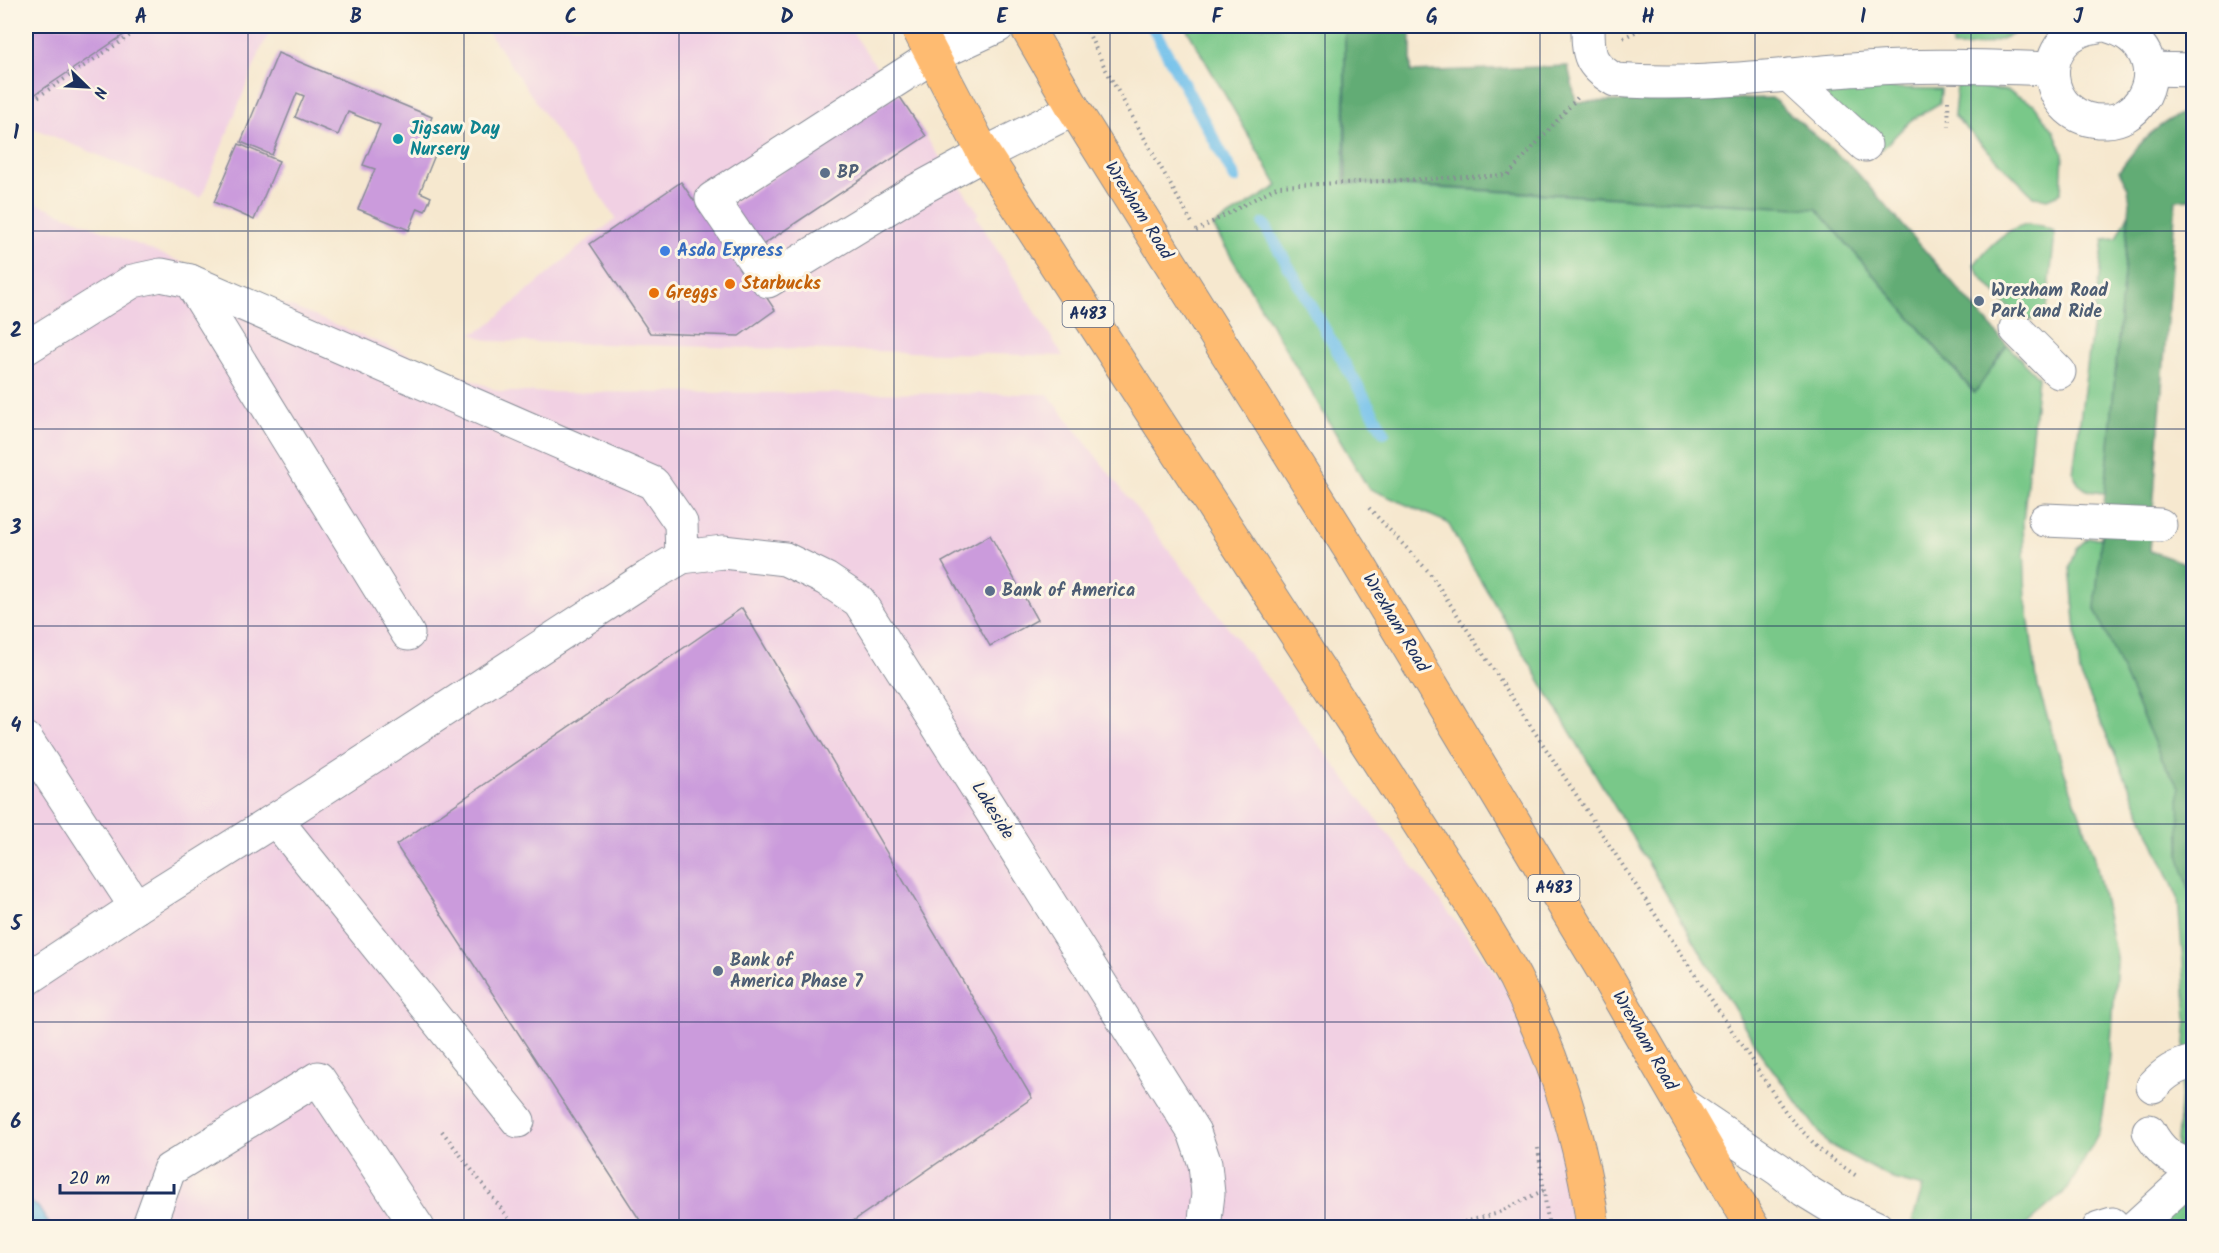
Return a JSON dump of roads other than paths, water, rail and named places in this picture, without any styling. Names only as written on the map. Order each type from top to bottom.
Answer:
[{"type":"highway","name":"A483","points":[[917,26],[984,154],[1470,902],[1514,977],[1537,1027],[1562,1095],[1578,1146],[1593,1227]]},
{"type":"highway","name":"Wrexham Road","points":[[1026,26],[1074,109],[1351,551],[1597,960],[1753,1227]]},
{"type":"street","points":[[998,26],[933,56],[712,199],[768,281],[914,192],[1074,109]]},
{"type":"street","points":[[1588,26],[1590,56],[1601,71],[1615,80],[1710,81],[1868,68],[1947,66],[2052,69]]},
{"type":"street","points":[[2098,26],[2084,27],[2070,35],[2058,48],[2052,69],[2055,91],[2063,105],[2076,116],[2093,122],[2114,121],[2129,114],[2141,102],[2148,86],[2150,69],[2146,54],[2136,40],[2123,29],[2109,26]]},
{"type":"street","points":[[2150,69],[2193,70]]},
{"type":"street","points":[[1789,75],[1865,145]]},
{"type":"street","points":[[26,348],[133,281],[161,275],[190,281],[653,483],[681,523],[682,557]]},
{"type":"street","points":[[190,281],[408,633]]},
{"type":"street","points":[[2016,329],[2059,372]]},
{"type":"street","points":[[2045,520],[2160,525]]},
{"type":"street","name":"Lakeside","points":[[26,980],[682,557],[723,552],[785,559],[826,579],[859,601],[1194,1132],[1204,1164],[1208,1194],[1204,1227]]},
{"type":"street","points":[[26,740],[136,907]]},
{"type":"street","points":[[276,820],[518,1121]]},
{"type":"street","points":[[2153,1086],[2165,1073],[2180,1065],[2193,1062]]},
{"type":"street","points":[[148,1227],[168,1170],[318,1078],[418,1227]]},
{"type":"street","points":[[1680,1103],[1778,1169],[1804,1190],[1835,1209],[1877,1227]]},
{"type":"street","points":[[2149,1131],[2157,1147],[2171,1158],[2193,1164]]},
{"type":"street","points":[[2115,1226],[2193,1177]]},
{"type":"water","points":[[26,1199],[38,1207],[51,1227],[26,1227]]},
{"type":"waterway","points":[[1152,26],[1235,178]]},
{"type":"waterway","points":[[1264,224],[1384,432]]},
{"type":"place","name":"Jigsaw Day Nursery","points":[[398,139]]},
{"type":"place","name":"BP","points":[[825,173]]},
{"type":"place","name":"Asda Express","points":[[665,251]]},
{"type":"place","name":"Starbucks","points":[[730,284]]},
{"type":"place","name":"Greggs","points":[[654,293]]},
{"type":"place","name":"Wrexham Road Park and Ride","points":[[1979,301]]},
{"type":"place","name":"Bank of America","points":[[990,591]]},
{"type":"place","name":"Bank of America Phase 7","points":[[718,971]]}]
